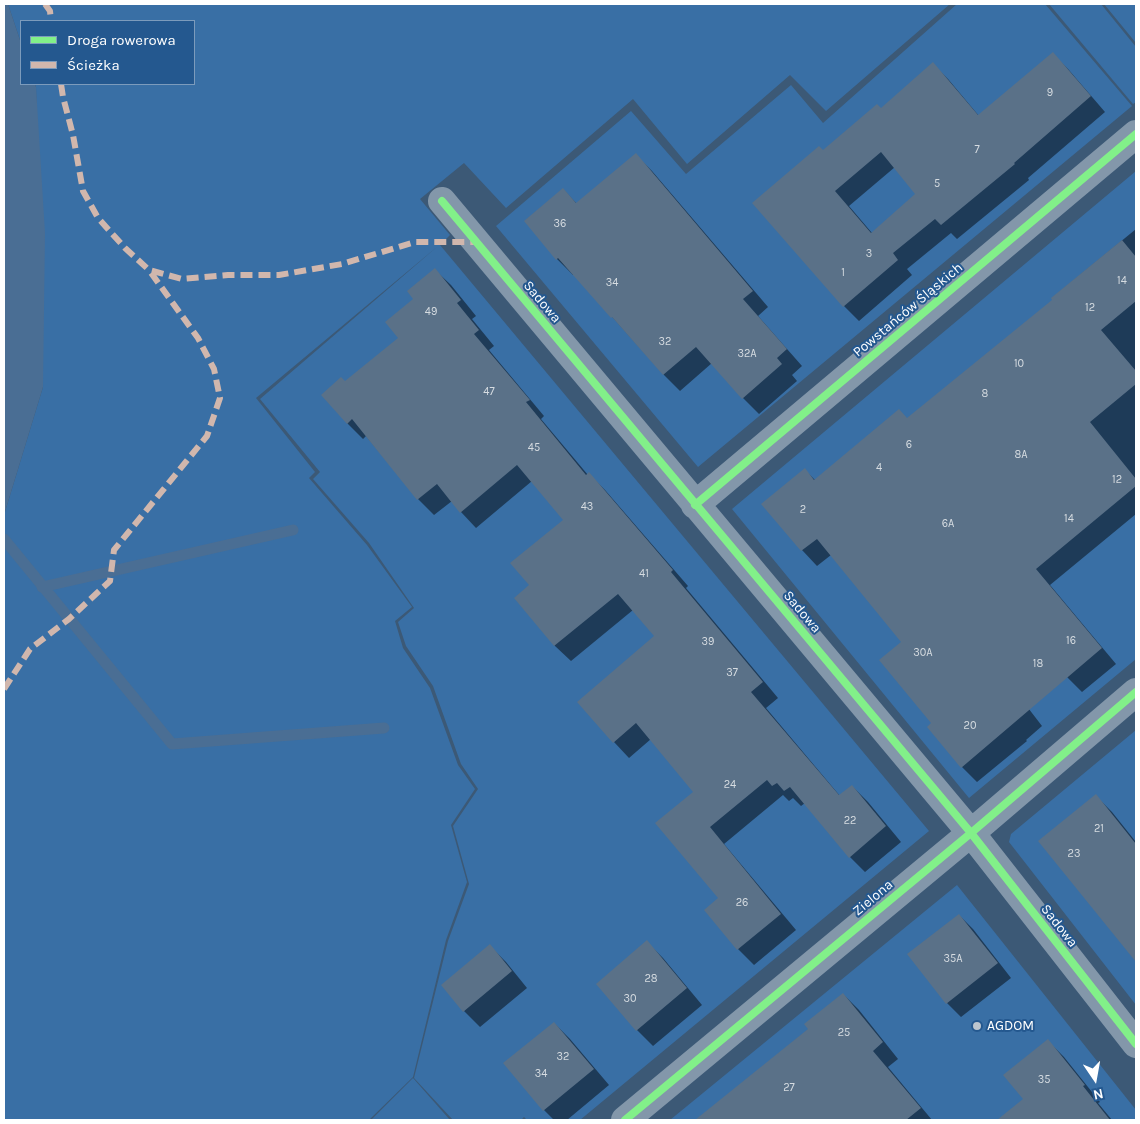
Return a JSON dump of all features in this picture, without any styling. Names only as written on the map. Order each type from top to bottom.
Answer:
[{"type":"street","name":"Powstańców Śląskich","points":[[695,505],[1136,134]]},
{"type":"street","name":"Sadowa","points":[[442,201],[970,833],[1136,1044]]},
{"type":"street","name":"Zielona","points":[[625,1120],[970,833],[1136,692]]},
{"type":"shaded area","points":[[4,4],[8,4],[20,40],[20,85],[35,85],[36,87],[45,233],[43,387],[4,515]]},
{"type":"shaded area","points":[[8,4],[950,4],[826,111],[790,75],[687,164],[633,99],[506,208],[464,163],[420,199],[450,235],[440,245],[929,831],[580,1120],[527,1120],[524,1117],[521,1120],[453,1120],[414,1078],[448,941],[469,884],[453,826],[478,789],[461,764],[433,686],[406,646],[398,622],[414,608],[369,543],[313,479],[320,472],[260,399],[438,246],[256,398],[315,472],[309,478],[367,545],[412,607],[395,621],[403,648],[430,688],[458,765],[475,789],[451,825],[467,882],[446,940],[413,1077],[369,1120],[4,1120],[4,515],[43,387],[35,85],[195,85],[195,20],[20,20],[20,40]]},
{"type":"shaded area","points":[[957,4],[1045,4],[1132,106],[698,467],[496,226],[631,111],[686,174],[791,85],[823,123]]},
{"type":"shaded area","points":[[1049,4],[1101,4],[1136,47],[1136,102],[1133,104]]},
{"type":"shaded area","points":[[1104,4],[1136,4],[1136,43]]},
{"type":"shaded area","points":[[1136,171],[1136,659],[969,798],[732,509]]},
{"type":"shaded area","points":[[1136,730],[1136,1005],[1009,842],[1011,834]]},
{"type":"shaded area","points":[[957,885],[1136,1110],[1136,1120],[670,1120]]},
{"type":"shaded area","points":[[413,1078],[450,1120],[371,1120]]},
{"type":"building","points":[[1053,52],[1091,96],[1015,164],[941,225],[935,219],[893,253],[898,260],[843,307],[752,203],[819,146],[823,150],[877,104],[881,108],[933,62],[978,115]],"holes":[[[881,152],[915,194],[871,233],[835,191]]]},
{"type":"building","points":[[636,153],[753,291],[743,299],[787,349],[777,358],[782,364],[742,399],[696,347],[663,375],[558,258],[556,260],[524,221],[563,188],[576,203]]},
{"type":"building","points":[[1122,240],[1136,257],[1136,301],[1101,330],[1136,371],[1136,384],[1090,422],[1136,479],[1136,486],[1036,569],[1102,648],[961,768],[927,727],[931,723],[879,660],[901,642],[817,539],[801,551],[761,504],[805,468],[814,480],[899,409],[907,418],[1052,300],[1051,298]]},
{"type":"building","points":[[435,268],[461,300],[457,303],[479,330],[474,334],[530,400],[526,402],[586,475],[589,472],[673,570],[671,572],[763,682],[751,692],[839,795],[852,785],[886,826],[849,858],[790,787],[784,791],[777,783],[772,786],[767,780],[710,827],[781,914],[737,950],[704,910],[718,898],[655,823],[693,792],[636,723],[613,743],[577,702],[654,636],[618,594],[554,646],[514,598],[529,585],[510,563],[563,520],[517,465],[460,513],[437,484],[417,500],[352,419],[347,424],[321,395],[341,377],[345,381],[398,338],[385,322],[413,299],[407,291]]},
{"type":"building","points":[[1096,794],[1136,844],[1136,962],[1038,841]]},
{"type":"building","points":[[959,914],[998,963],[946,1004],[907,954]]},
{"type":"building","points":[[647,940],[687,988],[636,1031],[596,984]]},
{"type":"building","points":[[490,944],[512,971],[463,1012],[441,985]]},
{"type":"building","points":[[843,993],[883,1042],[873,1051],[921,1108],[906,1120],[695,1120],[808,1029],[804,1024]]},
{"type":"building","points":[[554,1022],[594,1069],[543,1111],[503,1063]]},
{"type":"building","points":[[1048,1039],[1110,1120],[997,1120],[1023,1099],[1003,1075]]},
{"type":"waterway","points":[[42,587],[293,530]]},
{"type":"waterway","points":[[4,539],[172,744],[384,728]]},
{"type":"marked path","points":[[45,4],[50,11],[51,20]]},
{"type":"marked path","points":[[61,85],[73,135],[83,191],[98,218],[125,248],[149,270],[182,279],[228,275],[279,275],[342,264],[415,242],[475,242]]},
{"type":"marked path","points":[[4,689],[30,649],[69,619],[110,581],[114,550],[207,436],[220,398],[214,369],[198,338],[149,270]]},
{"type":"cycle path","points":[[695,505],[1136,134]]},
{"type":"cycle path","points":[[442,201],[971,833],[1136,1044]]},
{"type":"cycle path","points":[[625,1120],[971,833],[1136,692]]},
{"type":"place","name":"AGDOM","points":[[977,1026]]}]
